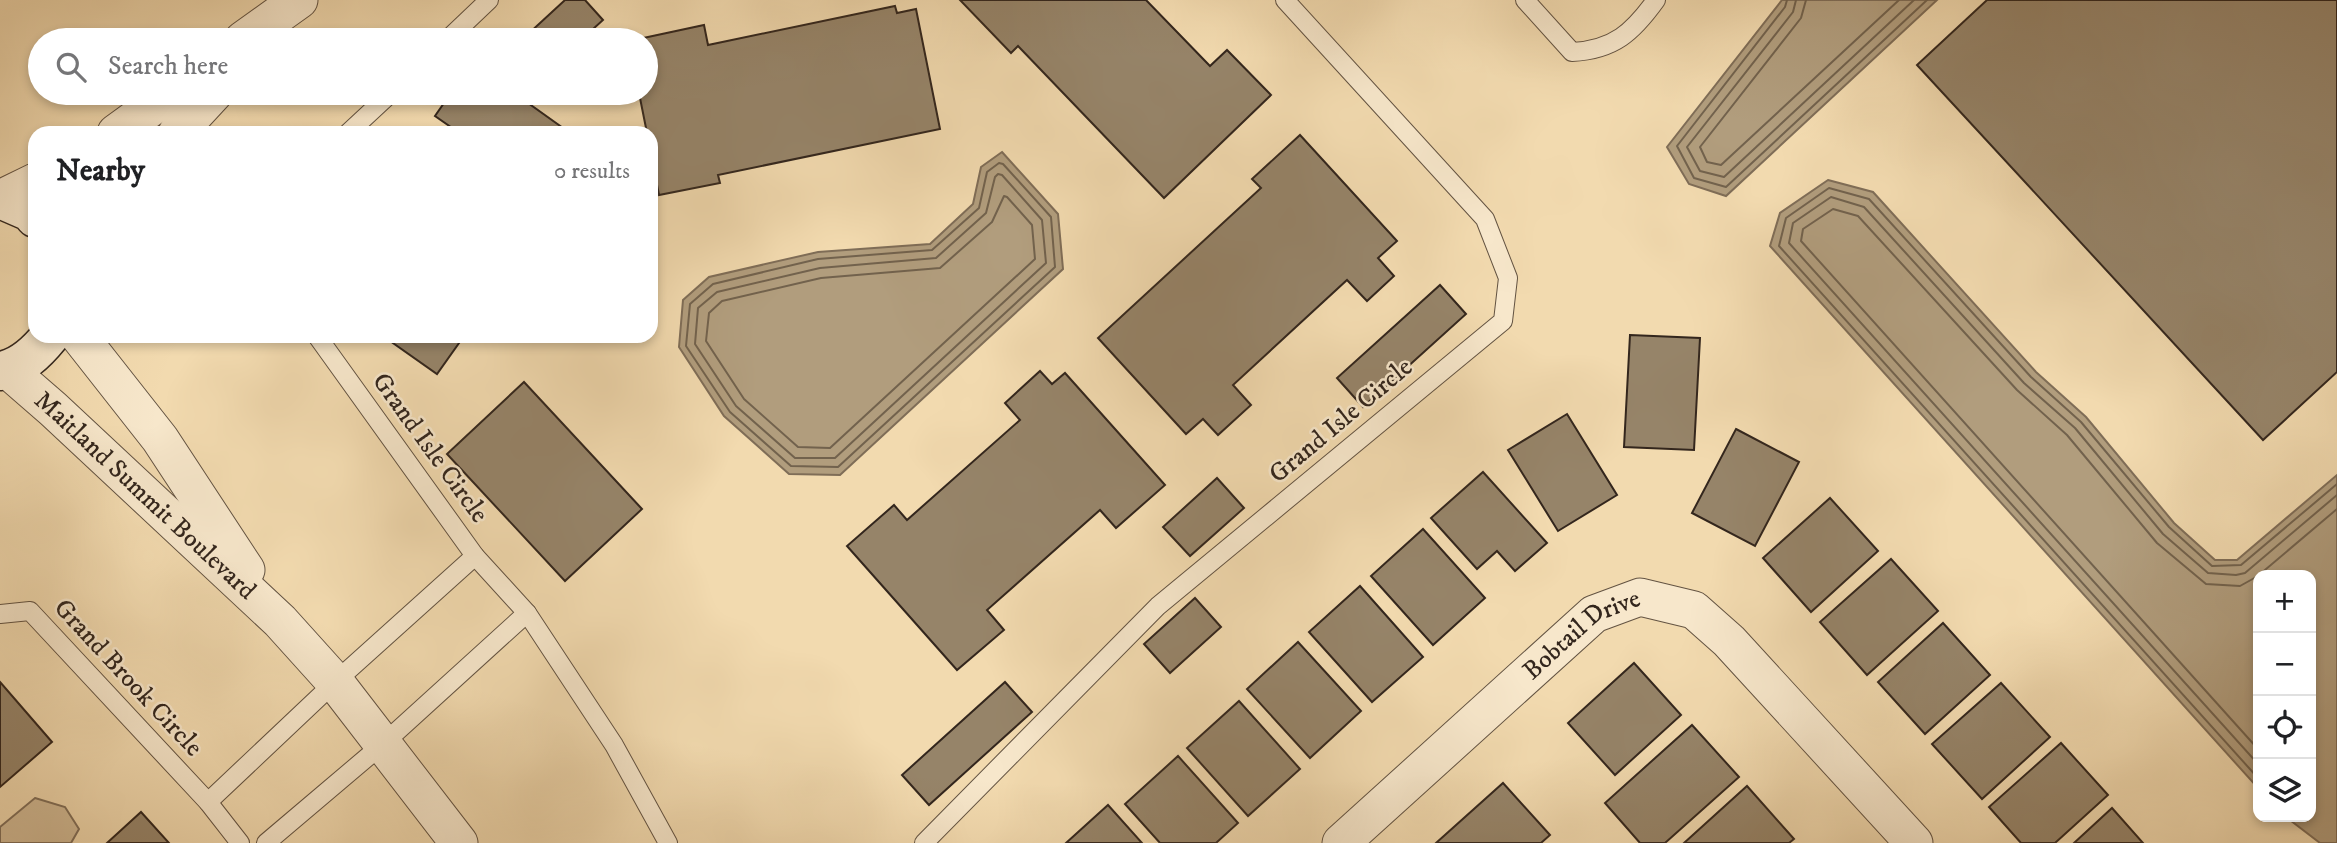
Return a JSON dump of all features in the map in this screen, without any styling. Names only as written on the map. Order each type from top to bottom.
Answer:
[{"type":"street","points":[[260,28],[299,0]]},
{"type":"street","points":[[273,28],[299,0]]},
{"type":"street","points":[[126,126],[154,105]]},
{"type":"street","points":[[183,126],[203,105]]},
{"type":"street","points":[[0,199],[28,186]]},
{"type":"street","points":[[0,199],[28,211]]},
{"type":"street","points":[[4,371],[35,354],[44,343]]},
{"type":"street","name":"Maitland Summit Boulevard","points":[[84,343],[159,439],[280,621]]},
{"type":"street","name":"Maitland Summit Boulevard","points":[[4,371],[53,409],[280,621],[335,682],[459,843]]},
{"type":"street","name":"Bobtail Drive","points":[[1341,843],[1594,614],[1640,597],[1694,610],[1703,617],[1729,641],[1914,843]]},
{"type":"lane","points":[[460,28],[489,0]]},
{"type":"lane","name":"Grand Isle Circle","points":[[924,843],[1158,607],[1503,321],[1508,278],[1485,219],[1285,0]]},
{"type":"lane","points":[[1525,0],[1572,52],[1592,51],[1611,44],[1638,26],[1656,0]]},
{"type":"lane","points":[[356,126],[378,105]]},
{"type":"lane","name":"Grand Isle Circle","points":[[322,343],[475,556],[527,614],[614,745],[668,843]]},
{"type":"lane","name":"Grand Isle Circle","points":[[335,682],[475,556]]},
{"type":"lane","name":"Grand Brook Circle","points":[[0,614],[30,611],[208,802],[240,843]]},
{"type":"lane","points":[[266,843],[384,743],[527,614]]},
{"type":"lane","points":[[208,802],[335,682]]},
{"type":"shaded area","points":[[35,798],[65,807],[79,829],[71,843],[0,843],[0,827]]},
{"type":"water","points":[[1782,0],[1937,0],[1726,196],[1689,184],[1667,147]]},
{"type":"water","points":[[1002,152],[1058,214],[1063,269],[840,475],[789,474],[724,416],[679,347],[683,300],[709,277],[818,252],[930,244],[973,204],[981,167]]},
{"type":"water","points":[[1828,180],[1873,192],[2036,372],[2086,417],[2174,523],[2215,560],[2237,560],[2337,475],[2337,843],[2320,843],[2293,822],[2316,822],[2316,570],[2253,570],[2253,782],[1770,246],[1780,213]]},
{"type":"building","points":[[565,0],[585,0],[603,20],[594,28],[535,28]]},
{"type":"building","points":[[960,0],[1146,0],[1210,66],[1227,50],[1271,95],[1164,198],[1018,46],[1011,53]]},
{"type":"building","points":[[1987,0],[2337,0],[2337,372],[2263,440],[1917,65]]},
{"type":"building","points":[[895,6],[897,13],[916,9],[940,129],[718,175],[720,183],[659,195],[658,126],[646,126],[641,105],[658,105],[658,35],[704,25],[708,45]]},
{"type":"building","points":[[443,105],[531,105],[560,126],[449,126],[435,116]]},
{"type":"building","points":[[1300,135],[1397,241],[1378,258],[1394,276],[1367,301],[1347,280],[1233,385],[1251,405],[1218,435],[1203,419],[1186,434],[1098,338],[1261,188],[1252,179]]},
{"type":"building","points":[[1440,285],[1466,314],[1363,407],[1337,378]]},
{"type":"building","points":[[1630,335],[1700,338],[1694,450],[1624,447]]},
{"type":"building","points":[[393,343],[459,343],[437,374]]},
{"type":"building","points":[[1040,371],[1052,384],[1065,373],[1165,485],[1116,528],[1100,510],[987,610],[1004,630],[957,670],[847,546],[894,505],[907,520],[1020,420],[1005,403]]},
{"type":"building","points":[[524,382],[642,509],[565,581],[447,454]]},
{"type":"building","points":[[1567,414],[1617,495],[1558,531],[1508,450]]},
{"type":"building","points":[[1736,429],[1799,462],[1755,546],[1692,513]]},
{"type":"building","points":[[1483,472],[1547,543],[1515,571],[1497,551],[1477,569],[1431,518]]},
{"type":"building","points":[[1217,478],[1244,508],[1190,556],[1163,527]]},
{"type":"building","points":[[1830,498],[1878,551],[1811,612],[1763,558]]},
{"type":"building","points":[[1423,529],[1485,598],[1433,645],[1371,576]]},
{"type":"building","points":[[1891,559],[1938,611],[1867,675],[1820,622]]},
{"type":"building","points":[[1360,586],[1423,657],[1372,702],[1309,632]]},
{"type":"building","points":[[1195,598],[1221,627],[1170,673],[1144,644]]},
{"type":"building","points":[[1943,623],[1990,675],[1925,734],[1878,682]]},
{"type":"building","points":[[1298,642],[1361,711],[1310,758],[1247,689]]},
{"type":"building","points":[[1634,663],[1681,715],[1615,775],[1568,723]]},
{"type":"building","points":[[0,682],[52,742],[0,787]]},
{"type":"building","points":[[1005,682],[1032,712],[929,805],[902,775]]},
{"type":"building","points":[[2001,683],[2050,737],[1982,799],[1932,744]]},
{"type":"building","points":[[1239,701],[1300,769],[1248,816],[1187,748]]},
{"type":"building","points":[[1692,725],[1739,777],[1665,843],[1640,843],[1605,803]]},
{"type":"building","points":[[2061,743],[2108,795],[2055,843],[2021,843],[1989,807]]},
{"type":"building","points":[[1178,756],[1238,823],[1216,843],[1160,843],[1125,804]]},
{"type":"building","points":[[1503,783],[1550,835],[1541,843],[1436,843]]},
{"type":"building","points":[[1747,786],[1794,839],[1789,843],[1684,843]]},
{"type":"building","points":[[1108,805],[1142,843],[1066,843]]},
{"type":"building","points":[[2112,808],[2143,843],[2074,843]]},
{"type":"building","points":[[141,812],[169,843],[107,843]]}]
